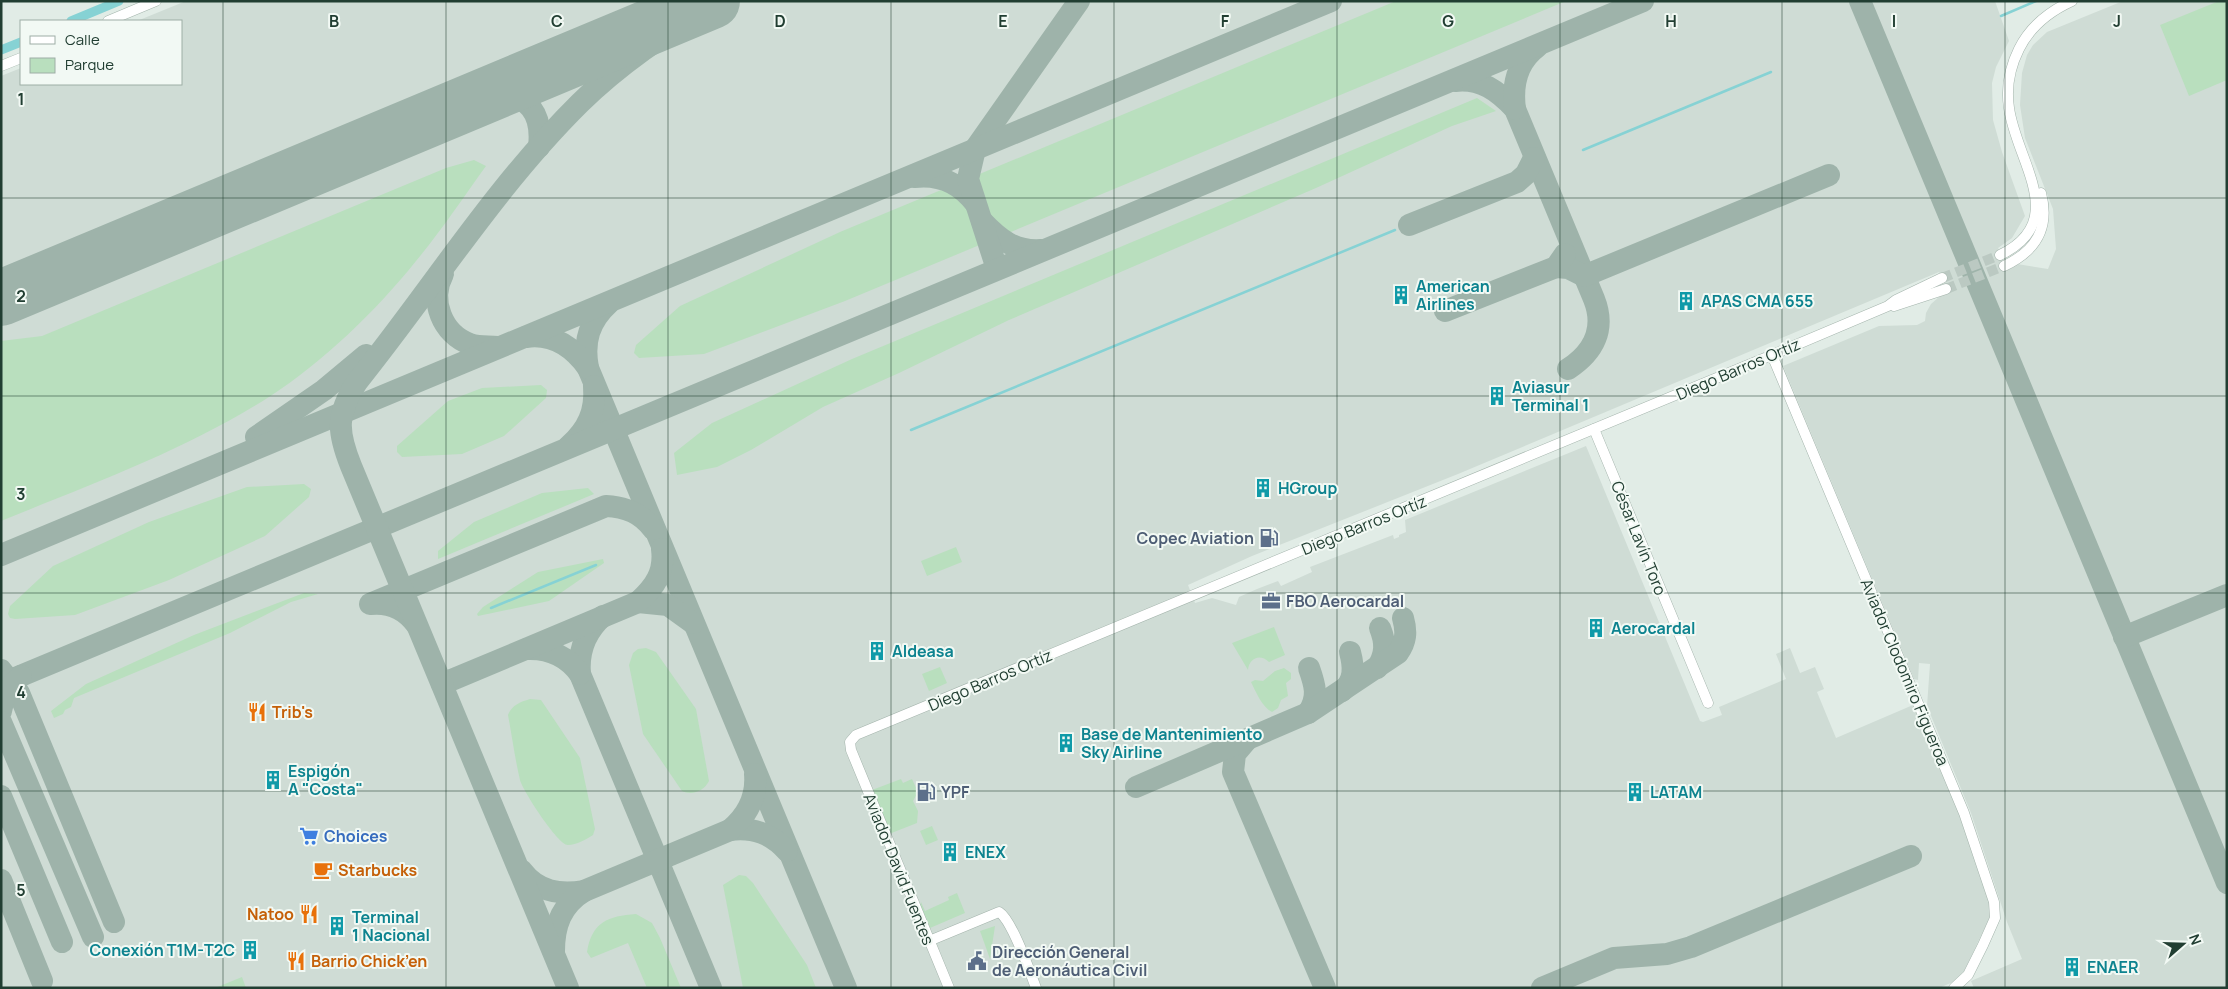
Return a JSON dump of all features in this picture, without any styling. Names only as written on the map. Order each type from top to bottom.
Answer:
[{"type":"street","points":[[110,20],[156,1]]},
{"type":"street","points":[[2000,255],[2024,240],[2034,225],[2037,204],[2029,170],[2013,127],[2008,106],[2011,71],[2021,46],[2035,27],[2056,10],[2072,1]]},
{"type":"street","points":[[1,66],[20,58]]},
{"type":"street","points":[[2004,266],[2022,256],[2032,247],[2043,223],[2044,207],[2041,192],[2029,170]]},
{"type":"street","name":"Diego Barros Ortíz","points":[[851,750],[850,742],[856,735],[1772,355],[1888,306],[1896,300],[1942,278]]},
{"type":"street","name":"Diego Barros Ortíz","points":[[1888,306],[1899,306],[1946,289]]},
{"type":"street","name":"Aviador Clodomiro Figueroa","points":[[1772,355],[1964,813],[1994,902],[1995,918],[1987,936],[1968,975],[1955,987]]},
{"type":"street","name":"César Lavín Toro","points":[[1594,429],[1708,703]]},
{"type":"street","name":"Aviador David Fuentes","points":[[851,750],[949,988]]},
{"type":"street","points":[[929,941],[1000,912],[1011,927],[1036,988]]},
{"type":"shaded area","points":[[186,1],[1995,1],[2009,41],[1996,67],[1992,83],[1993,120],[2002,152],[2025,216],[2012,238],[1998,248],[2005,267],[2017,264],[2048,269],[2056,249],[2053,209],[2025,138],[2020,105],[2022,73],[2027,55],[2033,45],[2047,32],[2123,1],[2227,1],[2227,988],[1974,988],[1971,981],[2022,959],[2007,922],[1971,813],[1927,706],[1930,664],[1919,663],[1918,680],[1914,679],[1783,366],[1879,326],[1917,325],[1925,321],[1926,313],[1931,304],[1947,290],[1939,272],[1458,474],[1252,556],[1188,585],[1195,603],[1212,598],[1236,605],[1239,597],[1257,589],[1278,581],[1281,586],[1312,572],[1310,567],[1393,535],[1394,539],[1399,537],[1399,535],[1406,532],[1405,520],[1586,446],[1700,721],[1703,722],[1722,715],[1719,707],[1786,679],[1776,654],[1790,648],[1800,673],[1815,667],[1824,689],[1817,692],[1836,738],[1913,705],[1962,819],[1990,901],[1991,915],[1964,971],[1953,982],[1939,988],[1,988],[1,76],[20,68],[20,85],[182,85],[182,20],[139,20]]},
{"type":"green space","points":[[1396,1],[1566,1],[845,301],[704,354],[639,358],[634,353],[636,345],[680,306],[840,232]]},
{"type":"green space","points":[[2219,1],[2227,1],[2227,80],[2189,96],[2160,25]]},
{"type":"green space","points":[[1477,98],[1496,111],[1452,126],[1316,188],[1009,320],[823,407],[751,450],[717,467],[677,475],[674,453],[712,423],[852,359]]},
{"type":"green space","points":[[474,160],[486,166],[425,250],[366,317],[309,368],[269,397],[205,434],[138,465],[1,521],[1,341],[42,336],[446,168]]},
{"type":"green space","points":[[541,385],[547,390],[546,398],[504,436],[462,454],[402,457],[397,452],[397,446],[448,401],[482,388]]},
{"type":"green space","points":[[304,484],[311,489],[309,497],[265,536],[169,580],[75,615],[15,619],[10,618],[8,614],[10,606],[53,566],[149,522],[247,487]]},
{"type":"green space","points":[[588,488],[594,494],[438,559],[438,551],[474,522],[542,493]]},
{"type":"green space","points":[[956,547],[962,562],[927,576],[921,561]]},
{"type":"green space","points":[[603,559],[604,563],[549,601],[478,616],[477,614],[483,607],[538,572]]},
{"type":"green space","points":[[304,593],[318,594],[291,602],[230,633],[74,698],[71,707],[65,710],[63,714],[54,718],[51,711],[86,684],[194,635]]},
{"type":"green space","points":[[1274,627],[1285,655],[1269,662],[1266,659],[1256,658],[1250,662],[1248,670],[1232,643]]},
{"type":"green space","points":[[646,648],[656,652],[696,709],[709,781],[707,785],[697,792],[682,791],[643,734],[629,665],[633,653],[638,649]]},
{"type":"green space","points":[[940,667],[947,683],[929,691],[922,674]]},
{"type":"green space","points":[[1284,668],[1291,673],[1291,679],[1286,683],[1288,696],[1281,700],[1278,708],[1272,712],[1262,703],[1251,682],[1255,680],[1263,681],[1275,671]]},
{"type":"green space","points":[[530,699],[541,700],[580,758],[595,829],[593,835],[574,844],[568,845],[563,843],[549,827],[520,780],[508,715],[517,704]]},
{"type":"green space","points":[[901,779],[903,783],[912,779],[918,792],[913,801],[918,811],[917,823],[889,834],[872,790]]},
{"type":"green space","points":[[932,826],[938,840],[926,845],[920,831]]},
{"type":"green space","points":[[739,875],[746,876],[753,883],[807,965],[816,988],[743,988],[723,885]]},
{"type":"green space","points":[[957,893],[965,913],[930,928],[920,906],[921,902],[925,911],[949,900],[948,897]]},
{"type":"green space","points":[[636,914],[652,923],[681,988],[647,988],[628,943],[591,958],[587,952],[593,934],[603,922],[617,917]]},
{"type":"green space","points":[[995,926],[990,959],[980,931]]},
{"type":"green space","points":[[242,977],[246,988],[215,988]]},
{"type":"waterway","points":[[73,20],[119,1]]},
{"type":"waterway","points":[[2001,16],[2036,1]]},
{"type":"waterway","points":[[1,50],[20,42]]},
{"type":"waterway","points":[[1583,150],[1771,72]]},
{"type":"waterway","points":[[911,430],[1395,230]]},
{"type":"waterway","points":[[491,608],[596,565]]},
{"type":"taxiway","points":[[568,988],[346,454],[341,433],[342,414],[345,404],[357,382],[464,240],[549,135],[612,74],[665,35],[721,1]]},
{"type":"taxiway","points":[[997,269],[968,179],[975,149],[1079,1]]},
{"type":"taxiway","points":[[1,555],[1331,1]]},
{"type":"taxiway","points":[[1,684],[1643,1]]},
{"type":"taxiway","points":[[1860,1],[2227,883]]},
{"type":"taxiway","points":[[1515,109],[1514,92],[1517,75],[1520,67],[1537,47]]},
{"type":"taxiway","points":[[1455,81],[1473,82],[1488,87],[1515,109],[1594,299],[1599,320],[1595,339],[1585,355],[1568,369]]},
{"type":"taxiway","points":[[495,91],[516,97],[531,108],[536,115],[538,124],[540,135],[539,147]]},
{"type":"taxiway","points":[[1409,225],[1517,182],[1526,174],[1534,158]]},
{"type":"taxiway","points":[[1556,267],[1568,268],[1584,276],[1829,175]]},
{"type":"taxiway","points":[[914,177],[932,177],[948,181],[963,190],[975,203]]},
{"type":"taxiway","points":[[982,221],[1008,243],[1023,249],[1041,250]]},
{"type":"taxiway","points":[[1445,311],[1556,267],[1565,254]]},
{"type":"taxiway","points":[[443,274],[437,294],[438,305],[445,324],[460,339],[470,344],[497,347]]},
{"type":"taxiway","points":[[609,303],[597,317],[589,332],[586,349],[588,368],[846,988]]},
{"type":"taxiway","points":[[526,337],[545,337],[562,343],[576,354],[588,368]]},
{"type":"taxiway","points":[[256,437],[324,390],[366,355]]},
{"type":"taxiway","points":[[569,446],[576,440],[589,419],[594,404],[594,386]]},
{"type":"taxiway","points":[[416,624],[407,614],[390,605],[370,604],[606,506],[632,512],[648,523],[653,529]]},
{"type":"taxiway","points":[[442,684],[638,602],[658,578],[662,565],[662,549]]},
{"type":"taxiway","points":[[2124,637],[2227,595]]},
{"type":"taxiway","points":[[638,602],[668,605],[693,623]]},
{"type":"taxiway","points":[[603,616],[587,635],[584,642],[580,657],[580,674],[711,988]]},
{"type":"taxiway","points":[[1136,787],[1308,713],[1398,653],[1405,637],[1403,618]]},
{"type":"taxiway","points":[[1377,668],[1384,648],[1380,628]]},
{"type":"taxiway","points":[[527,649],[543,650],[557,654],[569,662],[580,674]]},
{"type":"taxiway","points":[[1342,691],[1351,678],[1352,663],[1350,652]]},
{"type":"taxiway","points":[[1308,713],[1315,696],[1309,668]]},
{"type":"taxiway","points":[[1,670],[19,693],[114,922]]},
{"type":"taxiway","points":[[1,711],[3,700],[8,691],[21,676]]},
{"type":"taxiway","points":[[1,722],[93,937]]},
{"type":"taxiway","points":[[1246,741],[1235,754],[1233,772],[1325,988]]},
{"type":"taxiway","points":[[522,871],[542,888],[566,893],[584,891],[730,830],[742,818],[750,805],[753,798],[755,774]]},
{"type":"taxiway","points":[[1,796],[62,942]]},
{"type":"taxiway","points":[[730,830],[739,829],[762,833],[775,840],[787,851]]},
{"type":"taxiway","points":[[1542,988],[1614,958],[1667,954],[1691,947],[1911,856]]},
{"type":"taxiway","points":[[1,880],[42,981]]},
{"type":"taxiway","points":[[554,951],[555,933],[560,917],[570,903],[584,891]]},
{"type":"runway","points":[[1,298],[712,1]]},
{"type":"tunnel","points":[[1942,278],[2000,255]]},
{"type":"tunnel","points":[[1946,289],[2004,266]]},
{"type":"place","name":"American Airlines","points":[[1401,295]]},
{"type":"place","name":"APAS CMA 655","points":[[1686,301]]},
{"type":"place","name":"Aviasur Terminal 1","points":[[1497,396]]},
{"type":"place","name":"HGroup","points":[[1263,488]]},
{"type":"place","name":"Copec Aviation","points":[[1269,538]]},
{"type":"place","name":"FBO Aerocardal","points":[[1271,601]]},
{"type":"place","name":"Aerocardal","points":[[1596,628]]},
{"type":"place","name":"Aldeasa","points":[[877,651]]},
{"type":"place","name":"Trib's","points":[[257,712]]},
{"type":"place","name":"Base de Mantenimiento Sky Airline","points":[[1066,743]]},
{"type":"place","name":"Espigón A \"Costa\"","points":[[273,780]]},
{"type":"place","name":"YPF","points":[[926,792]]},
{"type":"place","name":"LATAM","points":[[1635,792]]},
{"type":"place","name":"Choices","points":[[309,836]]},
{"type":"place","name":"ENEX","points":[[950,852]]},
{"type":"place","name":"Starbucks","points":[[323,870]]},
{"type":"place","name":"Natoo","points":[[309,914]]},
{"type":"place","name":"Terminal 1 Nacional","points":[[337,926]]},
{"type":"place","name":"Conexión T1M-T2C","points":[[250,950]]},
{"type":"place","name":"Barrio Chick’en","points":[[296,961]]},
{"type":"place","name":"Dirección General de Aeronáutica Civil","points":[[977,961]]},
{"type":"place","name":"ENAER","points":[[2072,967]]}]
